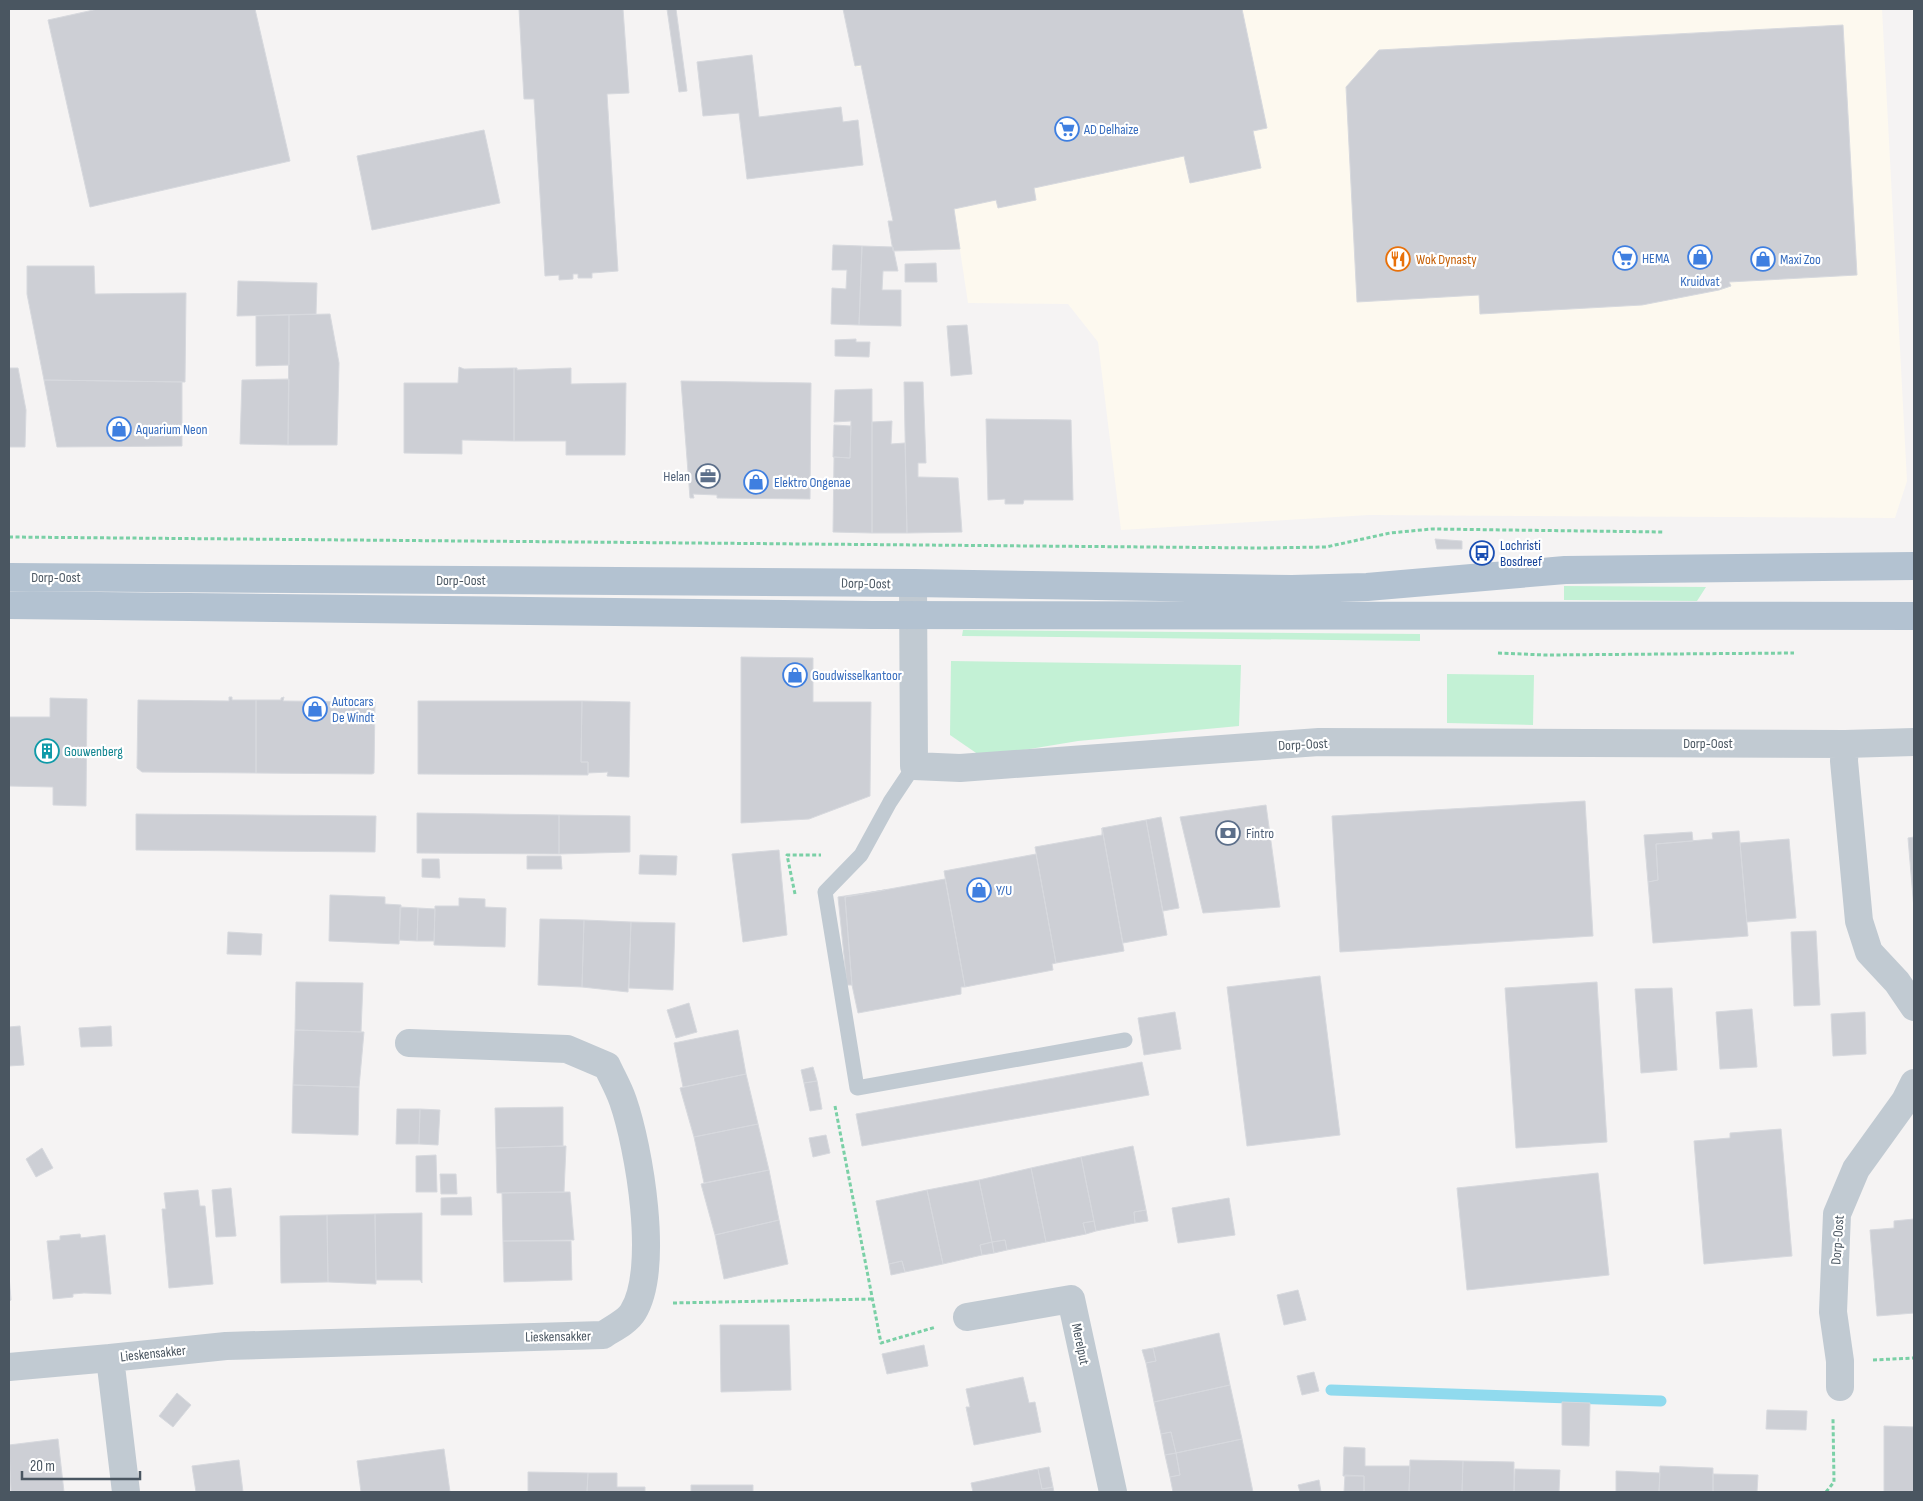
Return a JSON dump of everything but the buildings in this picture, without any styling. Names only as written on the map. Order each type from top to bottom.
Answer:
[{"type":"main road","name":"Dorp-Oost","points":[[9,576],[1292,588],[1367,587],[1565,570],[1914,566]]},
{"type":"main road","name":"Dorp-Oost","points":[[9,605],[912,615],[1914,616]]},
{"type":"street","points":[[913,583],[914,766]]},
{"type":"street","name":"Dorp-Oost","points":[[914,766],[960,768],[1319,742],[1845,744],[1914,742]]},
{"type":"street","points":[[1845,744],[1844,761],[1859,921],[1869,952],[1898,982],[1914,1007]]},
{"type":"street","name":"Lieskensakker","points":[[9,1367],[226,1346],[603,1335],[632,1314],[639,1300],[644,1280],[646,1218],[636,1155],[623,1101],[607,1066],[567,1049],[409,1043]]},
{"type":"street","name":"Dorp-Oost","points":[[1840,1374],[1833,1312],[1837,1214],[1856,1169],[1914,1084]]},
{"type":"street","name":"Merelput","points":[[967,1317],[1071,1299],[1113,1492]]},
{"type":"street","name":"Lieskensakker","points":[[110,1358],[126,1492]]},
{"type":"lane","points":[[914,766],[890,802],[861,855],[825,892],[857,1088],[1125,1040]]},
{"type":"path","points":[[9,537],[1262,548],[1326,547],[1390,533],[1432,529],[1670,532]]},
{"type":"path","points":[[639,1300],[660,1304],[872,1299]]},
{"type":"path","points":[[1826,1492],[1834,1482],[1833,1406],[1840,1374],[1914,1358]]},
{"type":"shaded area","points":[[843,9],[1882,9],[1907,481],[1895,518],[1369,515],[1121,530],[1098,342],[1068,304],[968,303],[960,250],[893,251],[894,223],[862,67],[855,67]]},
{"type":"green space","points":[[1564,586],[1706,587],[1697,601],[1564,600]]},
{"type":"green space","points":[[963,630],[1420,634],[1420,641],[962,636]]},
{"type":"green space","points":[[951,661],[1241,665],[1239,726],[1078,741],[982,757],[950,735]]},
{"type":"green space","points":[[1447,674],[1534,675],[1533,725],[1447,723]]},
{"type":"waterway","points":[[1331,1390],[1661,1401]]},
{"type":"place","name":"AD Delhaize","points":[[1067,129]]},
{"type":"place","name":"Kruidvat","points":[[1700,257]]},
{"type":"place","name":"HEMA","points":[[1625,258]]},
{"type":"place","name":"Wok Dynasty","points":[[1398,259]]},
{"type":"place","name":"Maxi Zoo","points":[[1763,259]]},
{"type":"place","name":"Aquarium Neon","points":[[119,429]]},
{"type":"place","name":"Helan","points":[[708,476]]},
{"type":"place","name":"Elektro Ongenae","points":[[756,482]]},
{"type":"place","name":"Lochristi Bosdreef","points":[[1482,553]]},
{"type":"place","name":"Goudwisselkantoor","points":[[795,675]]},
{"type":"place","name":"Autocars De Windt","points":[[315,709]]},
{"type":"place","name":"Gouwenberg","points":[[47,751]]},
{"type":"place","name":"Fintro","points":[[1228,833]]},
{"type":"place","name":"Y/U","points":[[979,890]]}]
